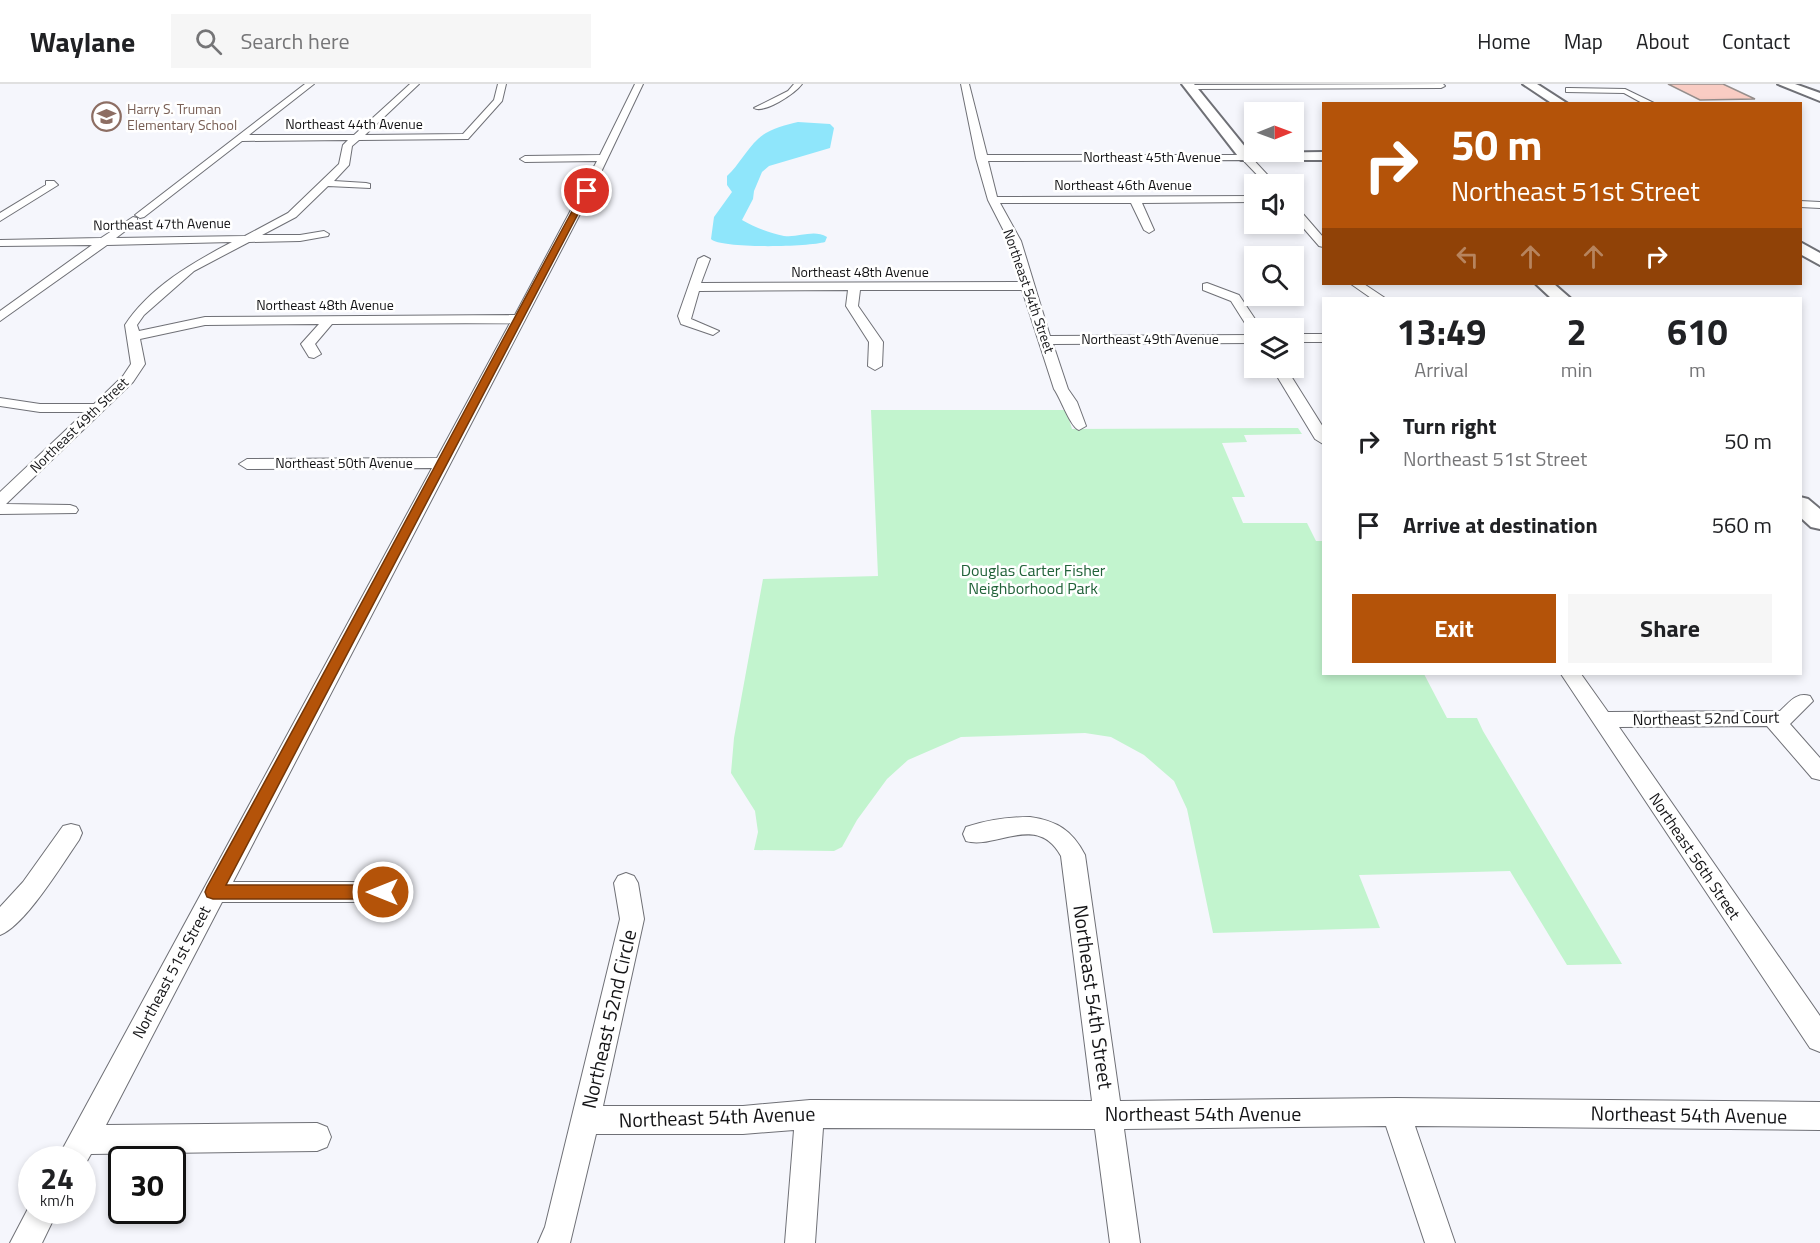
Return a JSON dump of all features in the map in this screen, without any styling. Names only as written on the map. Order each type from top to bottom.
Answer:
[{"type":"street","points":[[0,317],[243,138],[310,84]]},
{"type":"street","name":"Northeast 49th Street","points":[[0,501],[128,379],[138,363],[131,324],[139,314],[190,269],[292,215],[344,165],[348,145],[415,84]]},
{"type":"street","name":"Northeast 44th Avenue","points":[[243,138],[465,137],[498,101],[502,84]]},
{"type":"street","name":"Northeast 51st Street","points":[[79,1146],[360,620],[639,84]]},
{"type":"street","name":"Northeast 54th Street","points":[[965,84],[981,158],[993,200],[1015,241],[1027,286],[1061,389],[1070,402],[1079,426]]},
{"type":"street","points":[[1529,84],[1559,102]]},
{"type":"street","points":[[1784,84],[1820,97]]},
{"type":"street","points":[[1189,86],[1441,87]]},
{"type":"street","points":[[1189,86],[1244,155]]},
{"type":"street","points":[[774,89],[795,87]]},
{"type":"street","points":[[758,108],[795,87]]},
{"type":"street","points":[[1569,90],[1625,91],[1648,102]]},
{"type":"street","name":"Northeast 45th Avenue","points":[[1304,156],[1322,156]]},
{"type":"street","name":"Northeast 45th Avenue","points":[[981,158],[1244,157]]},
{"type":"street","points":[[525,159],[602,158]]},
{"type":"street","points":[[1251,162],[1262,174]]},
{"type":"street","points":[[0,218],[53,185],[50,183]]},
{"type":"street","points":[[327,183],[366,186]]},
{"type":"street","name":"Northeast 46th Avenue","points":[[993,200],[1244,199]]},
{"type":"street","points":[[1135,200],[1149,230]]},
{"type":"street","points":[[1802,204],[1820,205]]},
{"type":"street","points":[[1304,222],[1322,243]]},
{"type":"street","name":"Northeast 47th Avenue","points":[[0,243],[105,239],[300,238],[324,234]]},
{"type":"street","points":[[1802,248],[1820,260]]},
{"type":"street","points":[[704,259],[684,316],[685,321],[713,332]]},
{"type":"street","points":[[1359,285],[1377,297]]},
{"type":"street","points":[[1545,285],[1560,297]]},
{"type":"street","name":"Northeast 48th Avenue","points":[[694,287],[1027,286]]},
{"type":"street","points":[[854,287],[852,306],[876,342],[875,366]]},
{"type":"street","points":[[1207,287],[1235,298],[1248,318]]},
{"type":"street","name":"Northeast 48th Avenue","points":[[134,336],[205,321],[518,319]]},
{"type":"street","points":[[315,354],[308,344],[329,320]]},
{"type":"street","points":[[1304,338],[1322,338]]},
{"type":"street","name":"Northeast 49th Avenue","points":[[1046,340],[1244,339]]},
{"type":"street","points":[[1285,378],[1322,437]]},
{"type":"street","points":[[0,402],[40,408],[99,408]]},
{"type":"street","name":"Northeast 50th Avenue","points":[[247,464],[441,463]]},
{"type":"street","points":[[1802,506],[1820,522]]},
{"type":"street","points":[[0,509],[70,510]]},
{"type":"street","name":"Northeast 56th Street","points":[[1571,675],[1820,1039]]},
{"type":"street","name":"Northeast 52nd Court","points":[[1602,720],[1785,718],[1803,701]]},
{"type":"street","points":[[1772,718],[1820,772]]},
{"type":"street","name":"Northeast 54th Street","points":[[974,834],[1008,825],[1039,826],[1052,830],[1069,844],[1073,855],[1110,1115],[1125,1243]]},
{"type":"street","points":[[0,924],[31,889],[71,833]]},
{"type":"street","name":"Northeast 52nd Circle","points":[[553,1243],[559,1233],[632,919],[626,883]]},
{"type":"street","points":[[213,892],[383,892]]},
{"type":"street","points":[[1396,1112],[1440,1243]]},
{"type":"street","name":"Northeast 54th Avenue","points":[[586,1120],[743,1120],[810,1114],[1110,1115],[1396,1112],[1820,1116]]},
{"type":"street","points":[[800,1243],[810,1114]]},
{"type":"street","points":[[96,1149],[317,1137]]},
{"type":"street","points":[[25,1243],[35,1224]]},
{"type":"green space","name":"Douglas Carter Fisher Neighborhood Park","points":[[871,410],[1066,410],[1072,429],[1298,428],[1302,434],[1244,435],[1247,442],[1222,443],[1245,497],[1232,497],[1243,523],[1307,523],[1316,541],[1322,541],[1322,675],[1425,675],[1447,718],[1477,718],[1622,964],[1567,965],[1510,871],[1359,875],[1380,928],[1213,933],[1187,809],[1174,781],[1144,755],[1111,737],[1085,733],[961,737],[908,760],[887,779],[857,820],[842,847],[834,851],[754,850],[758,832],[755,811],[731,773],[734,738],[763,579],[878,576]]},
{"type":"water","points":[[798,122],[830,124],[834,128],[830,148],[769,166],[762,172],[753,199],[742,220],[762,230],[784,236],[822,235],[827,237],[825,242],[784,246],[747,246],[711,239],[714,217],[732,192],[727,185],[727,176],[762,136],[777,128]]},
{"type":"building","points":[[1668,84],[1723,84],[1755,99],[1700,100]]},
{"type":"place","name":"Harry S. Truman Elementary School","points":[[106,117]]},
{"type":"route","points":[[383,892],[213,892],[315,705],[447,450],[587,191]]}]
